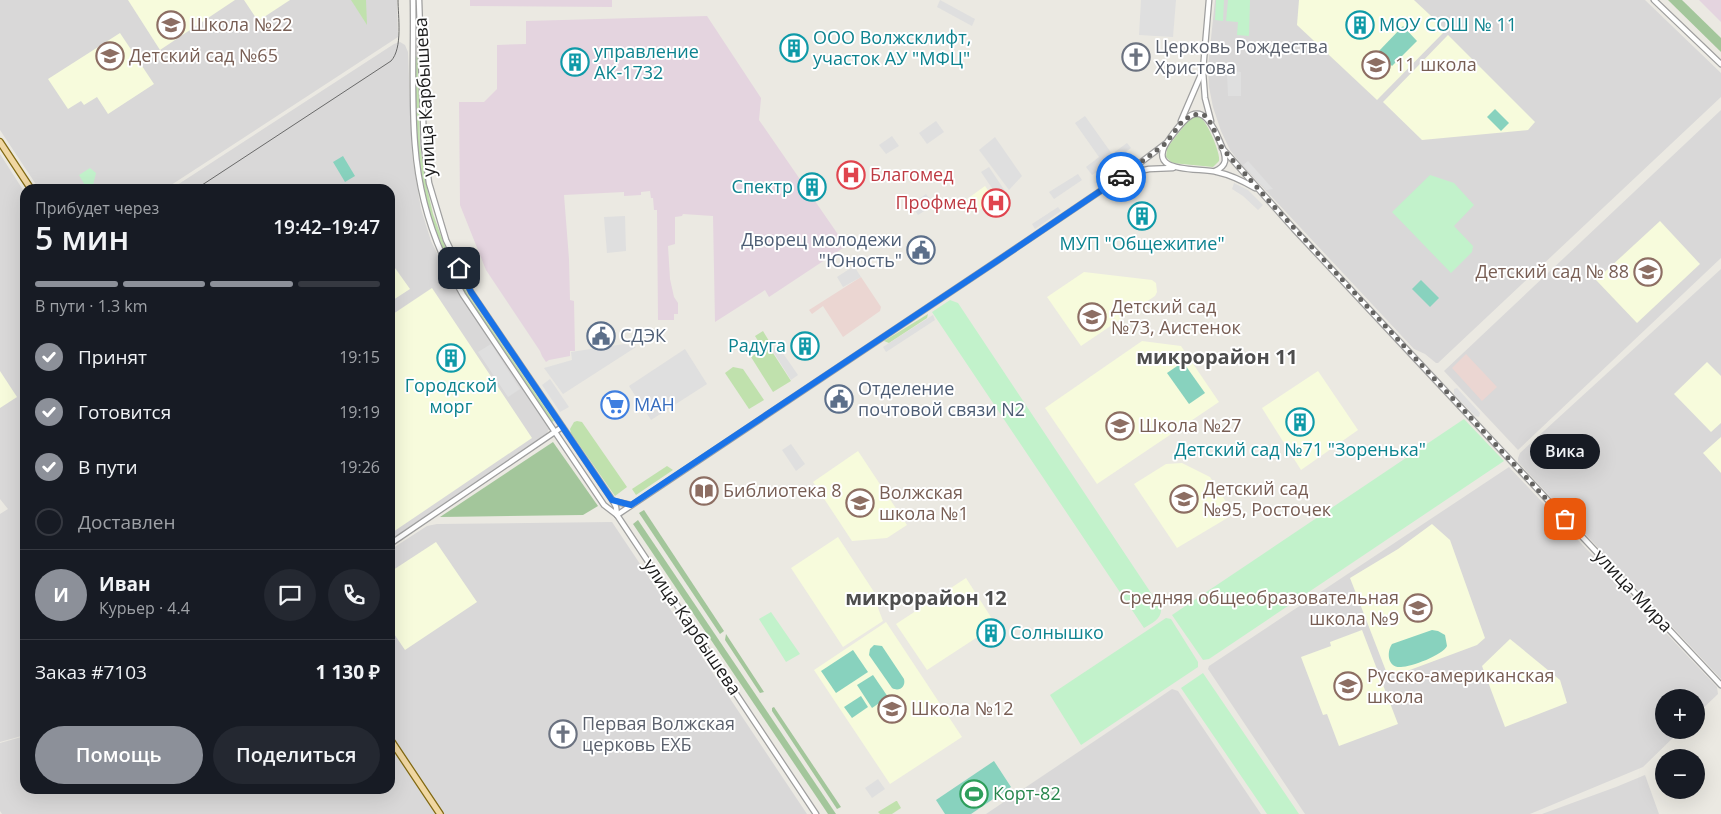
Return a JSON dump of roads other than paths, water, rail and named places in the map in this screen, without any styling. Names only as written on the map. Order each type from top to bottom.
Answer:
[{"type":"main road","points":[[0,142],[27,184]]},
{"type":"main road","points":[[395,746],[440,814]]},
{"type":"street","name":"улица Карбышева","points":[[413,0],[415,146],[421,186],[431,225],[448,271],[604,505],[617,515],[816,814]]},
{"type":"street","name":"улица Карбышева","points":[[419,0],[424,146],[429,183],[446,240],[471,292],[613,502],[617,515]]},
{"type":"street","points":[[1124,175],[1149,169],[1174,168],[1215,171],[1223,165],[1225,159],[1212,125],[1205,98],[1203,70],[1208,0]]},
{"type":"street","points":[[1654,0],[1721,64]]},
{"type":"street","points":[[1181,123],[1203,70]]},
{"type":"street","points":[[617,515],[1124,175],[1165,144],[1181,123],[1191,115],[1199,114],[1206,116],[1212,125]]},
{"type":"street","points":[[1165,144],[1163,159],[1174,168]]},
{"type":"street","name":"улица Мира","points":[[1222,148],[1721,685]]},
{"type":"street","name":"улица Мира","points":[[1215,171],[1239,179],[1259,190]]},
{"type":"street","points":[[395,541],[562,427]]},
{"type":"street","points":[[613,502],[631,505]]},
{"type":"tram line","points":[[204,184],[391,61],[395,55],[398,40],[398,0]]},
{"type":"place","name":"Школа №22","points":[[171,25]]},
{"type":"place","name":"МОУ СОШ № 11","points":[[1360,25]]},
{"type":"place","name":"ООО Волжсклифт, участок АУ \"МФЦ\"","points":[[794,48]]},
{"type":"place","name":"Детский сад №65","points":[[110,56]]},
{"type":"place","name":"Церковь Рождества Христова","points":[[1136,57]]},
{"type":"place","name":"управление AK-1732","points":[[575,62]]},
{"type":"place","name":"11 школа","points":[[1376,65]]},
{"type":"place","name":"Благомед","points":[[851,175]]},
{"type":"place","name":"Спектр","points":[[812,187]]},
{"type":"place","name":"Профмед","points":[[996,203]]},
{"type":"place","name":"МУП \"Общежитие\"","points":[[1142,216]]},
{"type":"place","name":"Дворец молодежи \"Юность\"","points":[[921,250]]},
{"type":"place","name":"Детский сад № 88","points":[[1648,272]]},
{"type":"place","name":"Детский сад №73, Аистенок","points":[[1092,317]]},
{"type":"place","name":"СДЭК","points":[[601,336]]},
{"type":"place","name":"Радуга","points":[[805,346]]},
{"type":"place","name":"Городской морг","points":[[451,358]]},
{"type":"place","name":"Отделение почтовой связи N2","points":[[839,399]]},
{"type":"place","name":"МАН","points":[[615,405]]},
{"type":"place","name":"Детский сад №71 \"Зоренька\"","points":[[1300,422]]},
{"type":"place","name":"Школа №27","points":[[1120,426]]},
{"type":"place","name":"Библиотека 8","points":[[704,491]]},
{"type":"place","name":"Детский сад №95, Росточек","points":[[1184,499]]},
{"type":"place","name":"Волжская школа №1","points":[[860,503]]},
{"type":"place","name":"Вика","points":[[1565,519]]},
{"type":"place","name":"Средняя общеобразовательная школа №9","points":[[1418,608]]},
{"type":"place","name":"Солнышко","points":[[991,633]]},
{"type":"place","name":"Русско-американская школа","points":[[1348,686]]},
{"type":"place","name":"Школа №12","points":[[892,709]]},
{"type":"place","name":"Первая Волжская церковь ЕХБ","points":[[563,734]]},
{"type":"place","name":"Корт-82","points":[[974,794]]},
{"type":"district","name":"микрорайон 11","points":[[1217,357]]},
{"type":"district","name":"микрорайон 12","points":[[926,598]]}]
